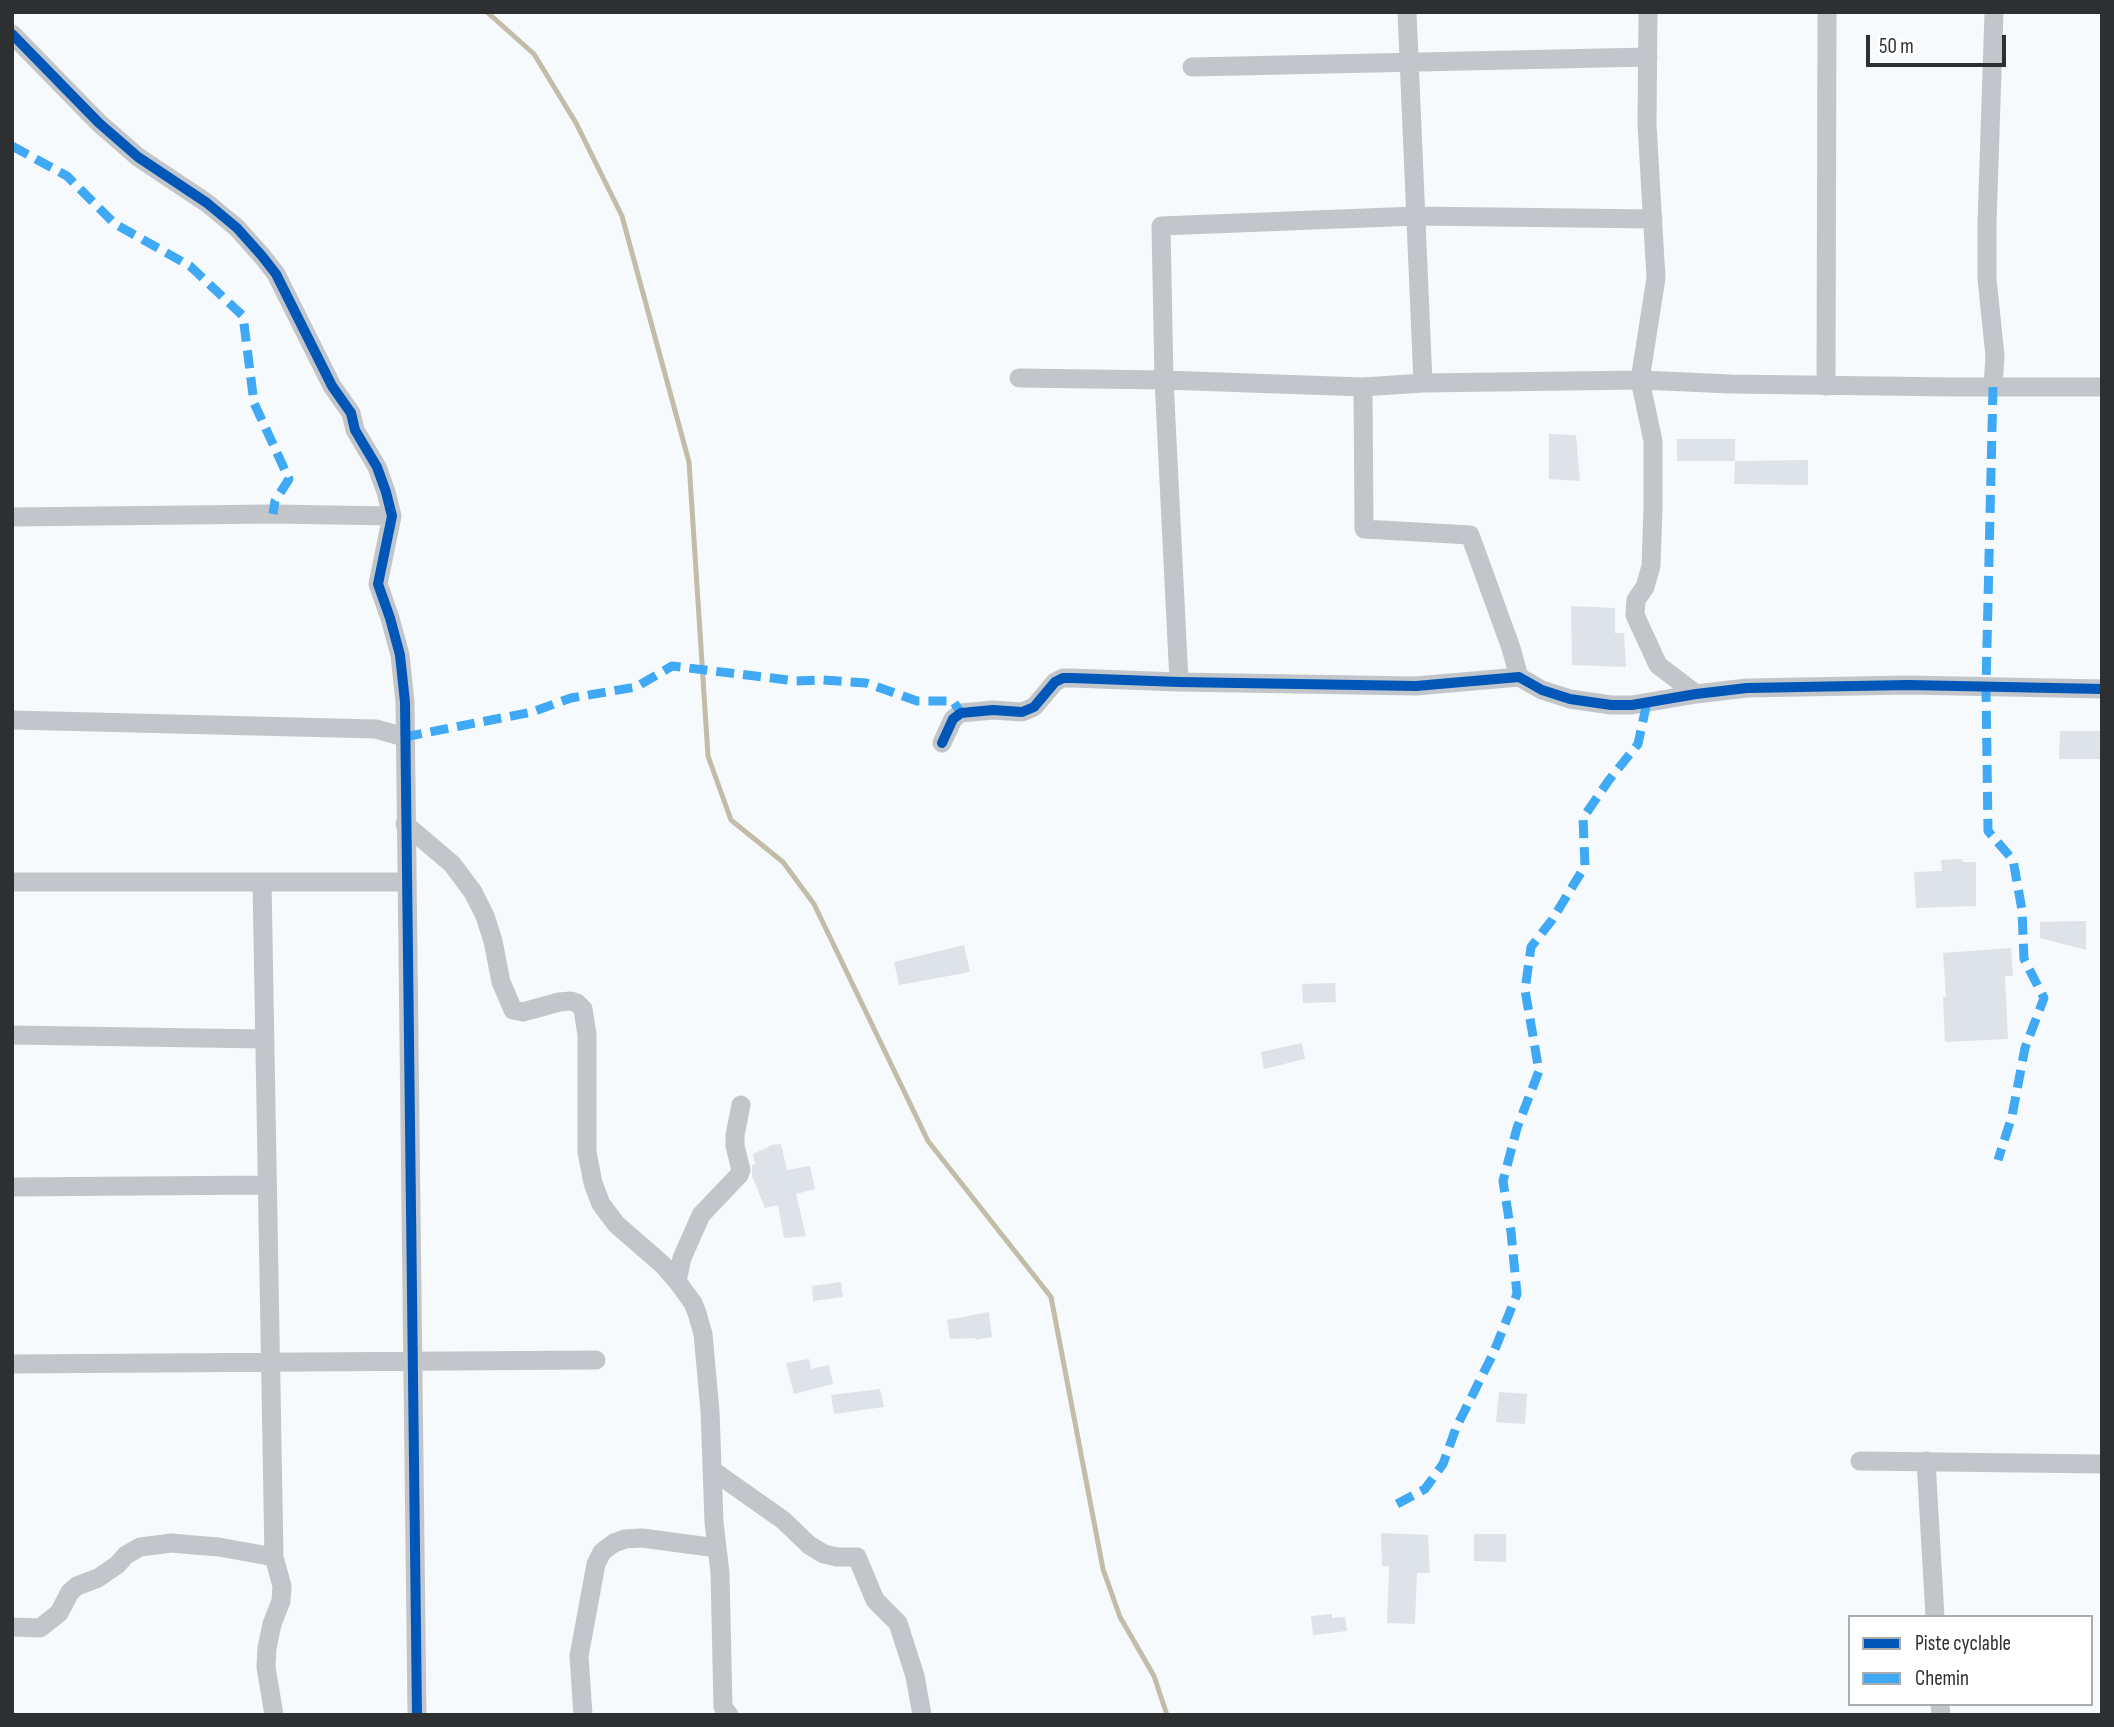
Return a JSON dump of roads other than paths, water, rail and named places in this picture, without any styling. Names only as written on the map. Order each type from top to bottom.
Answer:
[{"type":"street","points":[[1407,12],[1423,383]]},
{"type":"street","points":[[1648,12],[1647,125],[1656,278],[1640,380],[1653,441],[1653,508],[1651,566],[1645,587],[1636,600],[1635,615],[1658,665],[1696,694]]},
{"type":"street","points":[[1826,386],[1827,12]]},
{"type":"street","points":[[1993,387],[1994,356],[1987,279],[1987,223],[1994,12]]},
{"type":"street","points":[[12,34],[99,123],[138,157],[207,203],[237,228],[262,256],[276,274],[332,386],[351,413],[355,430],[377,467],[392,516],[378,584],[400,655],[405,702],[417,1715]]},
{"type":"street","points":[[1192,67],[1648,57]]},
{"type":"street","points":[[1179,682],[1164,380],[1161,226],[1416,216],[1653,219]]},
{"type":"street","points":[[1019,378],[1363,387],[1423,383],[1640,380],[1826,386],[2102,387]]},
{"type":"street","points":[[1363,387],[1364,529],[1470,535],[1519,677]]},
{"type":"street","points":[[12,517],[273,514],[392,516]]},
{"type":"street","points":[[942,743],[953,719],[961,713],[993,710],[1022,712],[1034,707],[1055,682],[1063,678],[1416,686],[1519,677],[1542,690],[1570,699],[1611,705],[1632,705],[1747,688],[1908,685],[2102,689]]},
{"type":"street","points":[[12,720],[376,729],[404,737]]},
{"type":"street","points":[[405,824],[452,864],[473,892],[485,916],[501,982],[513,1010],[523,1012],[570,1001],[583,1009],[587,1035],[587,1152],[593,1183],[601,1204],[616,1224],[663,1265],[693,1303],[703,1334],[710,1411],[714,1522],[720,1573],[723,1707],[729,1715]]},
{"type":"street","points":[[12,882],[406,882]]},
{"type":"street","points":[[261,882],[274,1557],[282,1586],[281,1601],[272,1623],[267,1648],[266,1667],[274,1715]]},
{"type":"street","points":[[12,1035],[264,1040]]},
{"type":"street","points":[[677,1280],[682,1258],[701,1215],[741,1170],[735,1146],[741,1105]]},
{"type":"street","points":[[12,1187],[267,1185]]},
{"type":"street","points":[[12,1364],[596,1360]]},
{"type":"street","points":[[1860,1461],[2102,1464]]},
{"type":"street","points":[[1926,1461],[1935,1615]]},
{"type":"street","points":[[712,1470],[783,1520],[824,1554],[857,1557],[875,1600],[898,1623],[915,1676],[922,1715]]},
{"type":"street","points":[[583,1715],[579,1656],[596,1564],[602,1552],[625,1539],[642,1538],[656,1542],[717,1548]]},
{"type":"street","points":[[12,1627],[40,1628],[60,1613],[70,1592],[98,1578],[140,1547],[172,1543],[274,1557]]},
{"type":"waterway","points":[[487,12],[534,54],[576,123],[622,216],[689,462],[708,756],[731,820],[783,862],[814,904],[928,1141],[1051,1297],[1103,1569],[1120,1617],[1154,1676],[1167,1715]]}]
